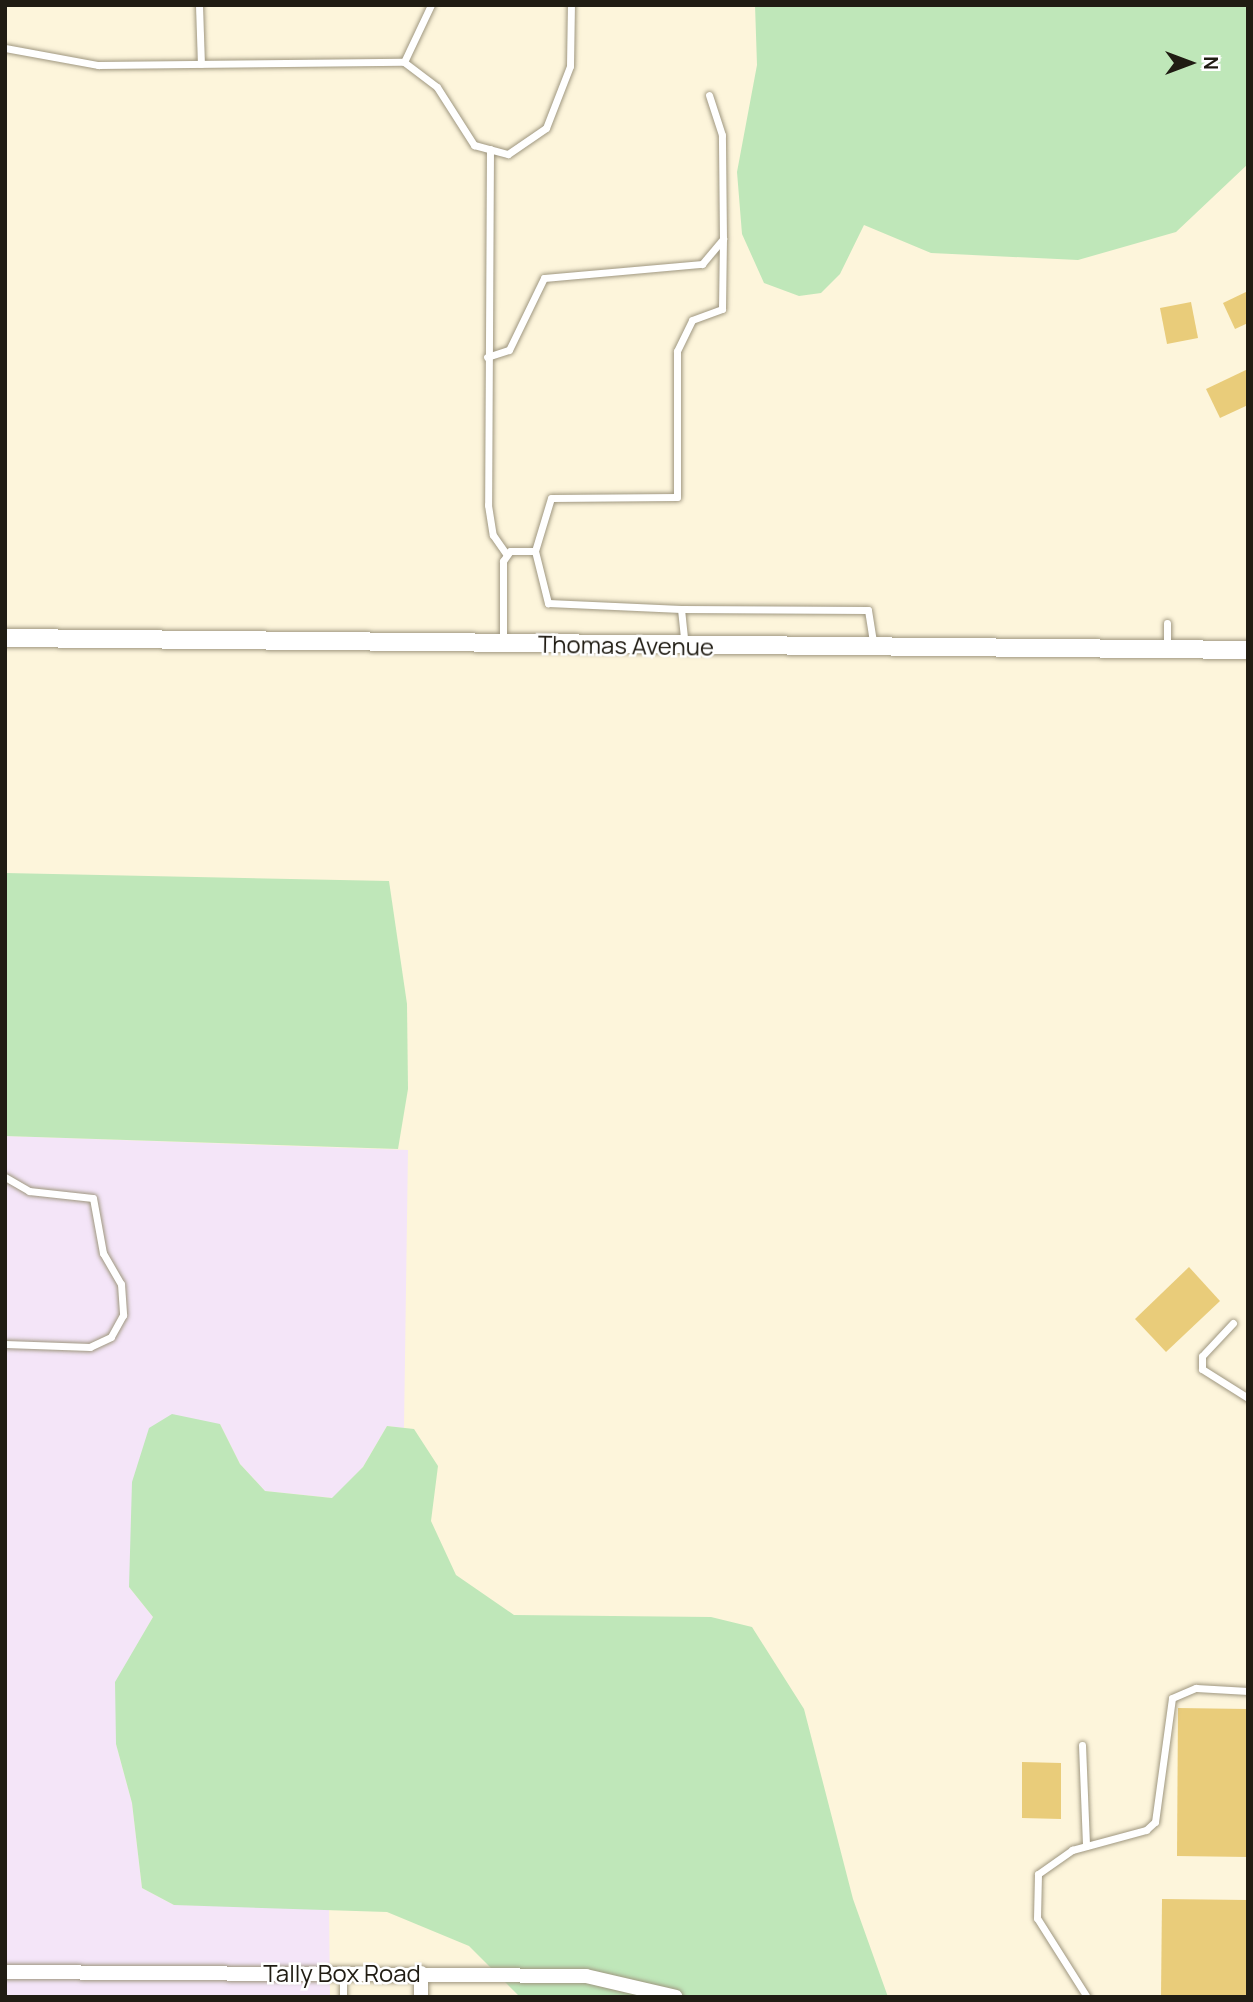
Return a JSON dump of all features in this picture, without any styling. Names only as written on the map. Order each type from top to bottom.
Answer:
[{"type":"street","name":"Thomas Avenue","points":[[5,638],[1248,650]]},
{"type":"street","name":"Tally Box Road","points":[[5,1972],[421,1973],[619,1979],[676,1997]]},
{"type":"street","points":[[421,1973],[421,1997]]},
{"type":"lane","points":[[199,5],[201,65]]},
{"type":"lane","points":[[404,62],[431,5]]},
{"type":"lane","points":[[5,48],[98,65],[404,62],[437,87],[474,145],[508,154],[545,128],[570,66],[571,5]]},
{"type":"lane","points":[[709,95],[722,135],[722,309],[692,320],[677,351],[677,497],[551,498],[535,551],[548,603],[681,609],[869,610],[874,648]]},
{"type":"lane","points":[[490,149],[488,505],[493,535],[506,555],[503,644]]},
{"type":"lane","points":[[487,357],[509,351],[544,278],[702,264],[723,239]]},
{"type":"lane","points":[[506,555],[535,551]]},
{"type":"lane","points":[[681,609],[685,646]]},
{"type":"lane","points":[[1167,623],[1167,650]]},
{"type":"lane","points":[[5,1177],[29,1191],[93,1198],[103,1253],[121,1284],[124,1315],[111,1337],[90,1347],[5,1344]]},
{"type":"lane","points":[[1233,1323],[1202,1356],[1202,1369],[1248,1398]]},
{"type":"lane","points":[[1087,1997],[1049,1941],[1035,1905],[1045,1866],[1086,1846],[1154,1822],[1172,1698],[1196,1688],[1248,1690]]},
{"type":"lane","points":[[1082,1745],[1086,1846]]},
{"type":"lane","points":[[342,1997],[343,1973]]},
{"type":"shaded area","points":[[5,1136],[408,1150],[404,1428],[387,1426],[363,1467],[333,1498],[265,1491],[240,1464],[220,1424],[129,1587],[153,1617],[116,1682],[116,1744],[132,1803],[142,1888],[174,1905],[329,1907],[330,1997],[5,1997]]},
{"type":"green space","points":[[755,5],[1248,5],[1248,164],[1176,232],[1078,260],[931,253],[864,225],[840,274],[821,293],[799,296],[764,283],[742,234],[737,172],[757,65]]},
{"type":"green space","points":[[5,873],[389,881],[407,1004],[408,1089],[398,1149],[5,1136]]},
{"type":"green space","points":[[172,1414],[220,1424],[240,1464],[265,1491],[332,1498],[363,1467],[387,1426],[414,1429],[438,1466],[431,1521],[456,1575],[514,1615],[711,1617],[752,1627],[804,1709],[853,1899],[888,1997],[520,1997],[469,1946],[387,1912],[174,1905],[142,1888],[132,1803],[116,1744],[115,1682],[153,1617],[129,1587],[132,1482],[149,1428]]},
{"type":"building","points":[[1248,291],[1248,323],[1235,329],[1223,303]]},
{"type":"building","points":[[1191,302],[1198,338],[1167,344],[1160,308]]},
{"type":"building","points":[[1248,369],[1248,405],[1220,418],[1206,389]]},
{"type":"building","points":[[1189,1267],[1220,1301],[1166,1352],[1135,1319]]},
{"type":"building","points":[[1178,1708],[1248,1709],[1248,1857],[1177,1856]]},
{"type":"building","points":[[1022,1762],[1061,1763],[1061,1819],[1022,1818]]},
{"type":"building","points":[[1162,1899],[1248,1900],[1248,1997],[1161,1997]]}]
